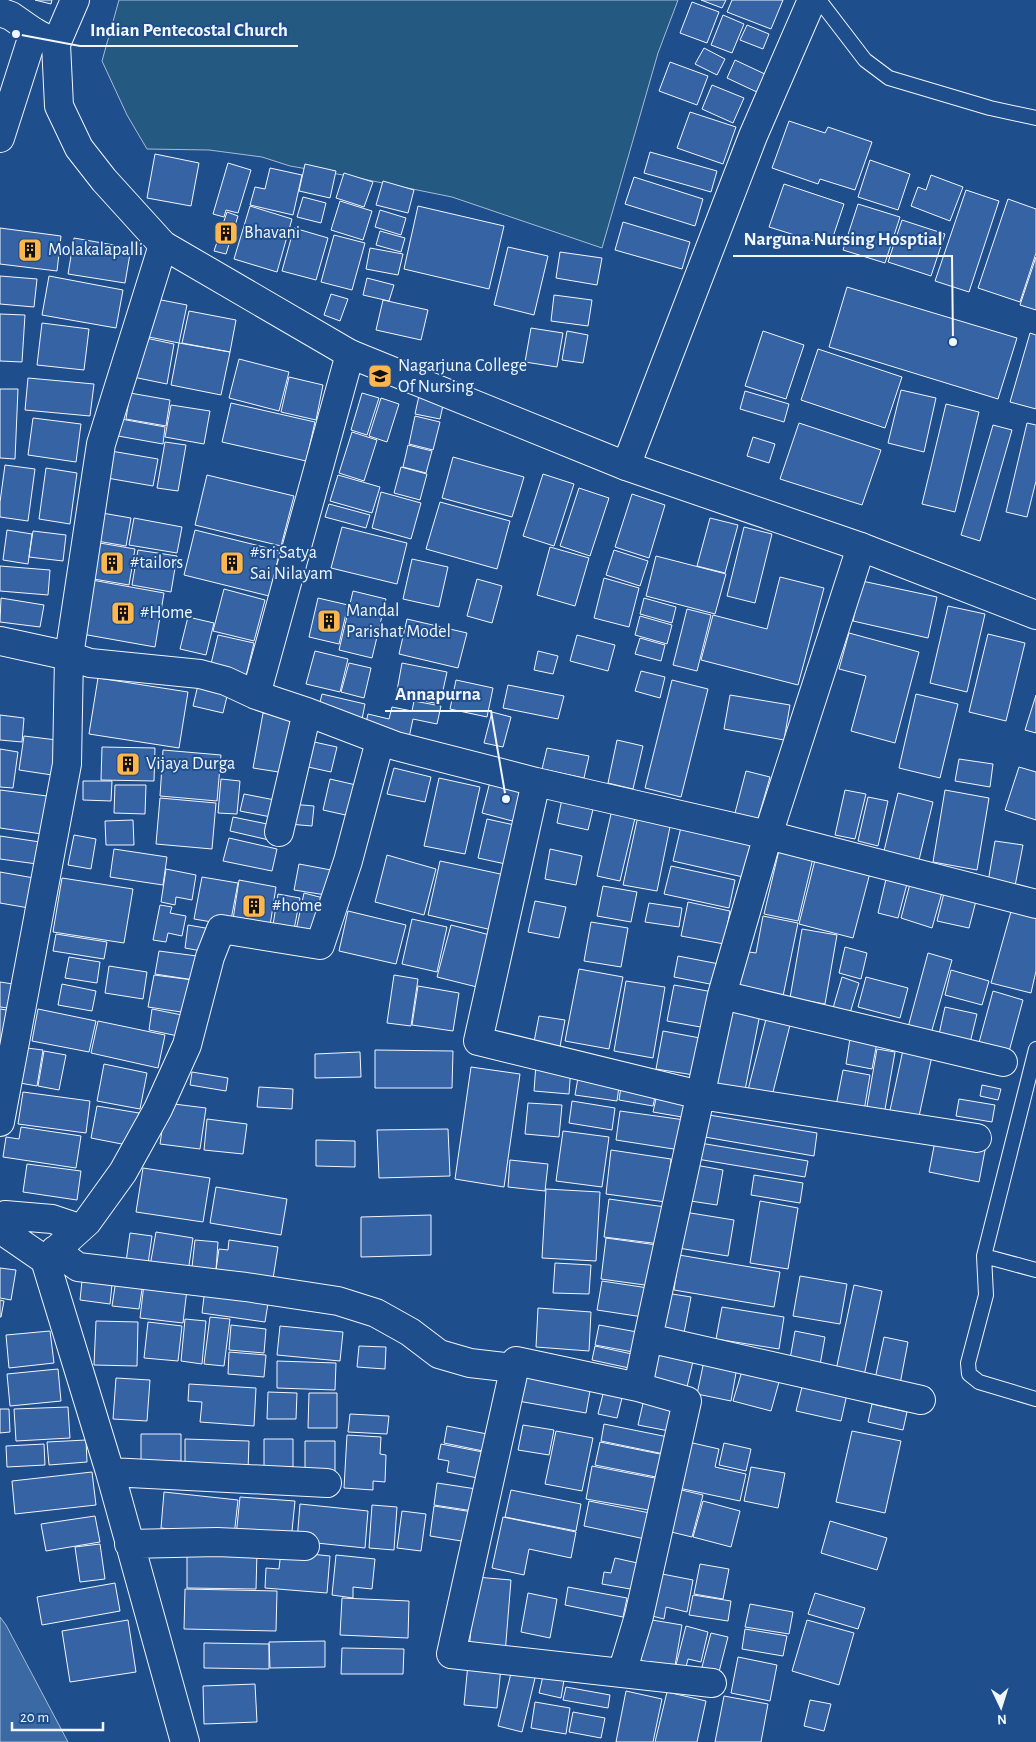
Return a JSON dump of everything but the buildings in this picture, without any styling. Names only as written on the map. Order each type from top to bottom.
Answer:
[{"type":"street","points":[[0,138],[45,38],[75,0]]},
{"type":"street","points":[[626,466],[753,136],[812,0]]},
{"type":"street","points":[[0,12],[11,16],[45,38],[59,106],[79,148],[104,180],[163,245],[350,354],[626,466],[861,547],[1036,615]]},
{"type":"street","points":[[1,1108],[67,764],[69,656],[101,444],[163,245]]},
{"type":"street","points":[[256,695],[350,354]]},
{"type":"street","points":[[638,1386],[722,995],[768,835],[861,547]]},
{"type":"street","points":[[0,641],[69,656],[90,663],[200,674],[226,681],[256,695],[307,712],[380,741],[536,782],[768,835],[1036,904]]},
{"type":"street","points":[[279,832],[307,712]]},
{"type":"street","points":[[50,1255],[87,1222],[123,1172],[158,1109],[186,1045],[210,957],[221,930],[320,945],[348,861],[380,741]]},
{"type":"street","points":[[536,782],[478,1041],[700,1095],[977,1138]]},
{"type":"street","points":[[722,995],[1003,1062]]},
{"type":"street","points":[[0,1219],[5,1215],[52,1219],[79,1228]]},
{"type":"street","points":[[0,1229],[78,1267],[237,1286],[338,1301],[376,1313],[410,1332],[439,1354],[470,1363],[514,1368]]},
{"type":"street","points":[[50,1255],[185,1742]]},
{"type":"street","points":[[648,1338],[921,1400]]},
{"type":"street","points":[[622,1673],[639,1616],[687,1401],[638,1386],[516,1361],[450,1654],[712,1683]]},
{"type":"street","points":[[110,1472],[327,1483]]},
{"type":"street","points":[[130,1544],[218,1542],[305,1546]]},
{"type":"lane","points":[[819,0],[864,60],[889,78],[990,108],[1036,118]]},
{"type":"lane","points":[[1036,1049],[984,1256],[986,1295],[968,1363],[969,1374],[979,1382],[1036,1399]]},
{"type":"lane","points":[[984,1256],[1036,1270]]},
{"type":"shaded area","points":[[119,0],[678,0],[658,53],[602,248],[452,197],[290,166],[262,157],[209,150],[147,149],[127,115],[102,61]]},
{"type":"shaded area","points":[[0,1617],[6,1625],[68,1742],[0,1742]]},
{"type":"place","name":"Indian Pentecostal Church","points":[[16,34]]},
{"type":"place","name":"Bhavani","points":[[226,233]]},
{"type":"place","name":"Molakalapalli","points":[[30,250]]},
{"type":"place","name":"Narguna Nursing Hosptial","points":[[953,342]]},
{"type":"place","name":"Nagarjuna College Of Nursing","points":[[380,376]]},
{"type":"place","name":"#tailors","points":[[112,563]]},
{"type":"place","name":"#sri Satya Sai Nilayam","points":[[232,563]]},
{"type":"place","name":"#Home","points":[[123,613]]},
{"type":"place","name":"Mandal Parishat Model","points":[[329,621]]},
{"type":"place","name":"Vijaya Durga","points":[[128,764]]},
{"type":"place","name":"Annapurna","points":[[506,799]]},
{"type":"place","name":"#home","points":[[254,906]]}]
